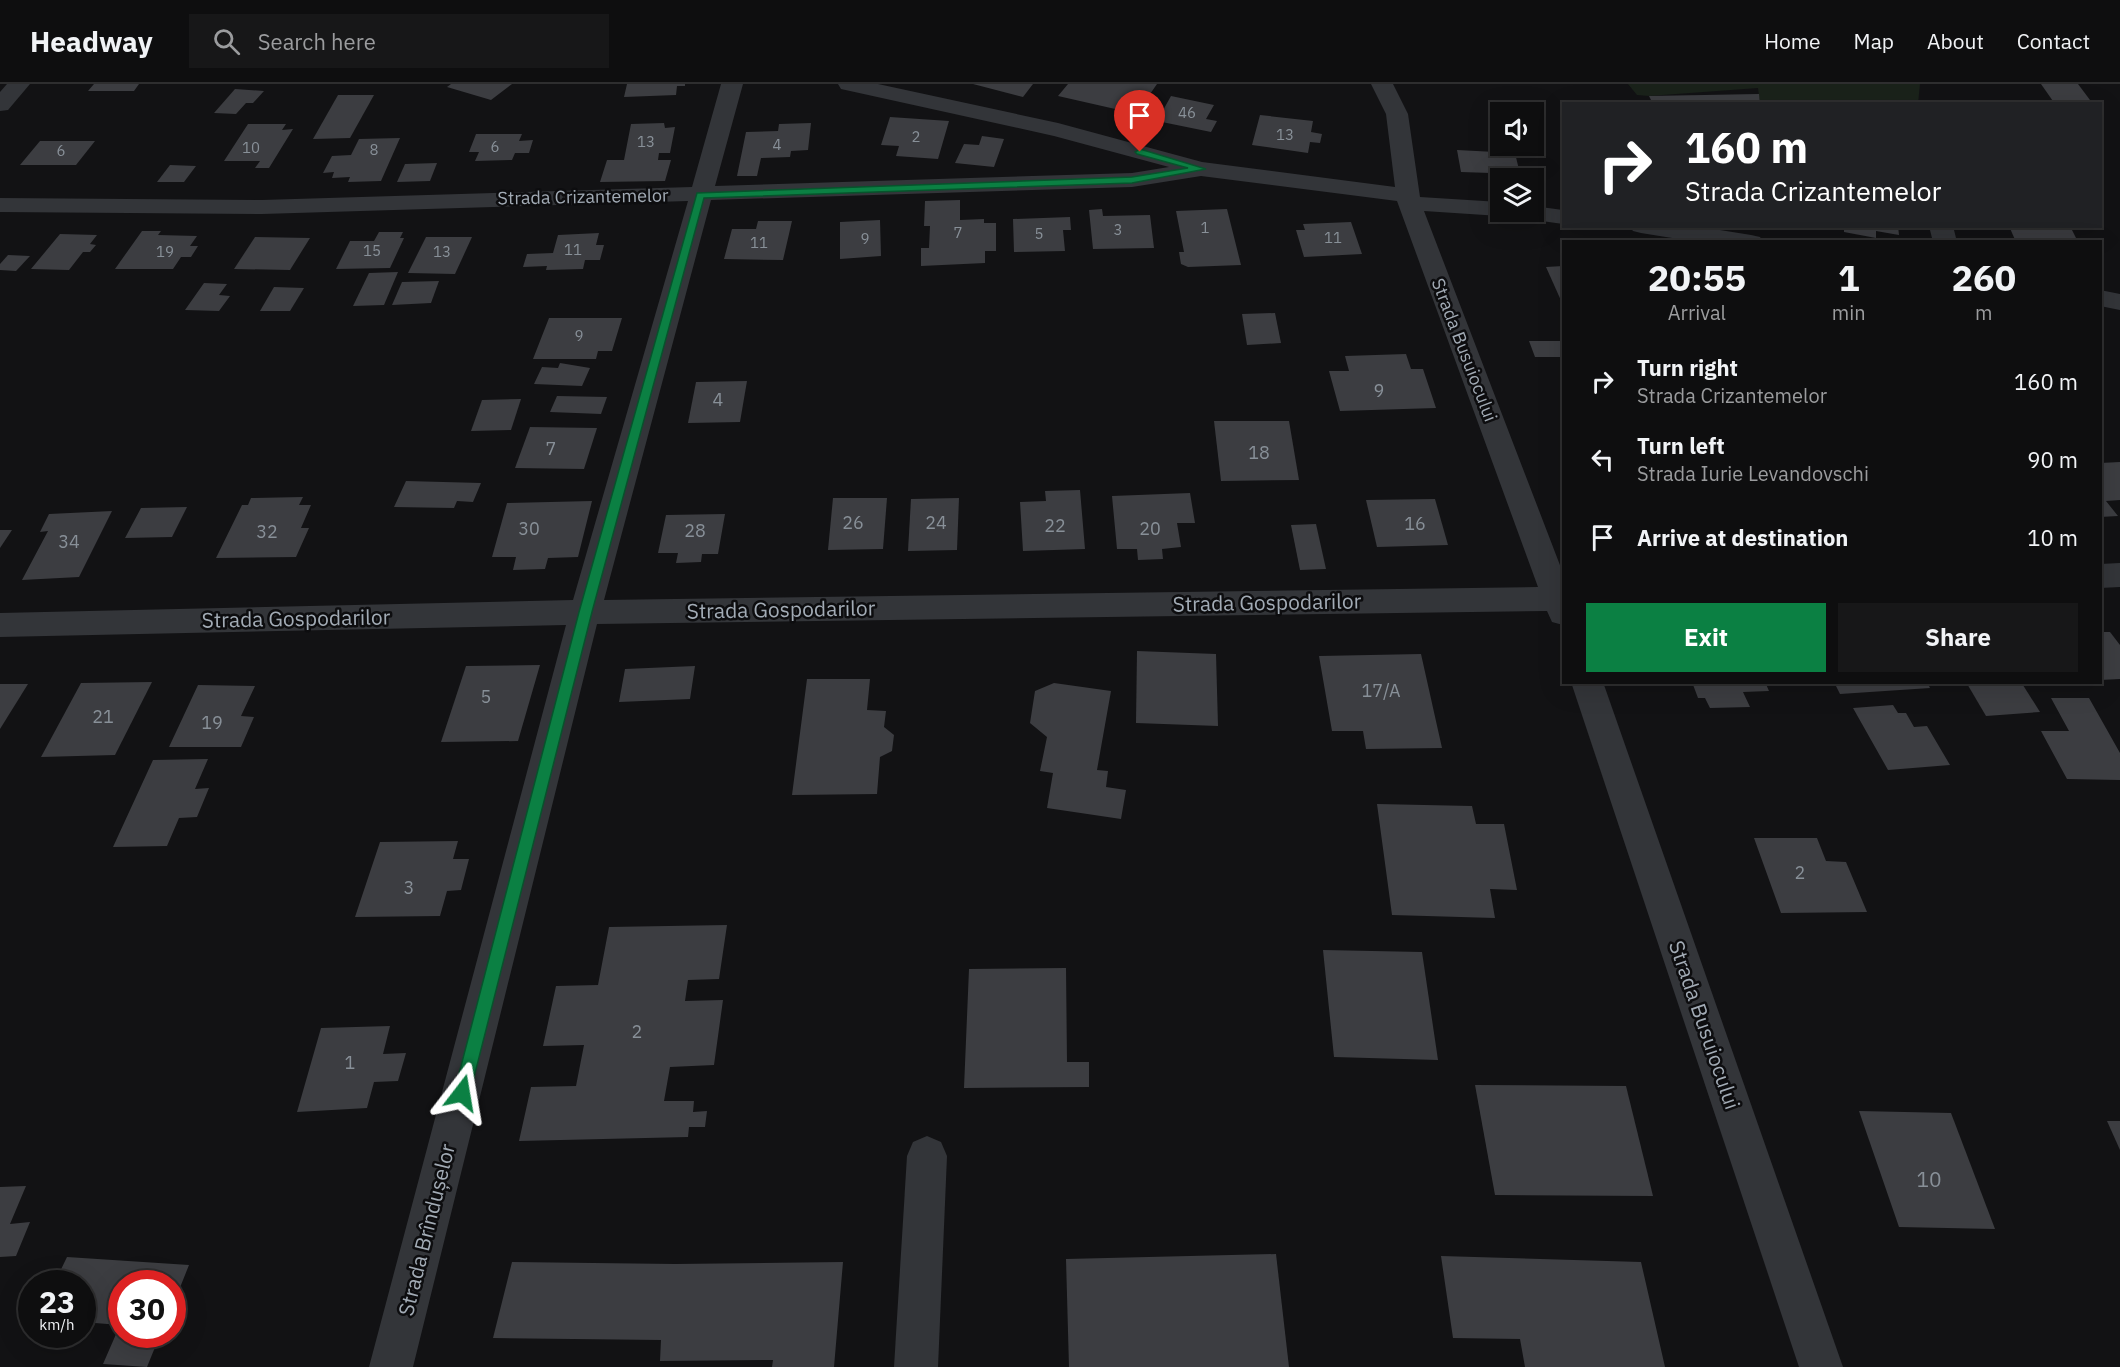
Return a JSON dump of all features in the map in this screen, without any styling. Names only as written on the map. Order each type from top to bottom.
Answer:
[{"type":"street","points":[[0,105],[19,84]]},
{"type":"street","name":"Strada Brîndușelor","points":[[391,1367],[585,612],[732,84]]},
{"type":"street","points":[[849,84],[1058,130],[1202,169],[1408,199],[1490,208]]},
{"type":"street","name":"Strada Busuiocului","points":[[1382,84],[1397,114],[1408,199],[1561,604]]},
{"type":"street","name":"Strada Crizantemelor","points":[[0,205],[262,207],[700,195],[1121,180],[1202,169]]},
{"type":"street","points":[[1544,215],[1562,217]]},
{"type":"street","points":[[1655,228],[1737,240]]},
{"type":"street","points":[[2102,298],[2120,302]]},
{"type":"street","points":[[2102,576],[2120,575]]},
{"type":"street","name":"Strada Gospodarilor","points":[[0,625],[585,612],[1561,604]]},
{"type":"street","name":"Strada Busuiocului","points":[[1588,684],[1821,1367]]},
{"type":"street","points":[[916,1367],[927,1156]]},
{"type":"shaded area","points":[[1628,84],[1920,84],[1918,102],[1760,102],[1758,88],[1637,95]]},
{"type":"building","points":[[94,84],[139,84],[134,91],[88,91]]},
{"type":"building","points":[[451,84],[512,84],[491,100],[447,87]]},
{"type":"building","points":[[627,84],[685,84],[685,86],[677,86],[676,95],[624,97]]},
{"type":"building","points":[[973,84],[1033,84],[1023,97]]},
{"type":"building","points":[[1068,84],[1157,84],[1139,110],[1127,107],[1124,111],[1058,96]]},
{"type":"building","points":[[2041,84],[2078,84],[2092,102],[2054,102]]},
{"type":"building","points":[[235,89],[264,91],[253,103],[246,103],[236,114],[214,113]]},
{"type":"building","points":[[1759,94],[1760,102],[1652,102],[1649,96]]},
{"type":"building","points":[[338,95],[374,95],[350,138],[313,139]]},
{"type":"building","points":[[1171,96],[1214,105],[1206,119],[1217,121],[1211,132],[1157,121]]},
{"type":"building","points":[[1260,115],[1313,121],[1311,132],[1322,134],[1320,143],[1310,142],[1308,153],[1252,145]]},
{"type":"building","points":[[890,117],[949,121],[938,159],[896,156],[899,146],[881,145]]},
{"type":"building","points":[[664,123],[665,128],[675,127],[670,153],[659,153],[658,160],[671,160],[665,181],[600,182],[607,160],[624,160],[631,124]]},
{"type":"building","points":[[811,123],[808,150],[791,151],[790,157],[761,158],[757,176],[737,176],[746,132],[778,131],[779,124]]},
{"type":"building","points":[[248,124],[286,124],[282,130],[293,129],[269,168],[255,168],[260,161],[224,161]]},
{"type":"building","points":[[476,134],[522,134],[519,141],[533,140],[529,153],[515,153],[512,160],[475,161],[479,152],[469,152]]},
{"type":"building","points":[[982,136],[1004,139],[994,167],[955,163],[964,144],[979,145]]},
{"type":"building","points":[[400,138],[381,181],[348,182],[350,177],[332,178],[334,172],[323,173],[332,156],[351,155],[359,139]]},
{"type":"building","points":[[40,141],[95,141],[76,165],[20,165]]},
{"type":"building","points":[[1457,150],[1490,152],[1490,156],[1516,156],[1519,168],[1490,168],[1490,173],[1461,172]]},
{"type":"building","points":[[437,163],[430,181],[397,182],[405,164]]},
{"type":"building","points":[[170,165],[196,166],[184,182],[157,182]]},
{"type":"building","points":[[960,200],[960,220],[984,219],[984,223],[996,223],[996,251],[985,251],[985,263],[921,266],[921,248],[929,248],[930,226],[924,226],[925,201]]},
{"type":"building","points":[[1102,209],[1103,216],[1150,215],[1154,248],[1093,249],[1089,210]]},
{"type":"building","points":[[1227,209],[1241,265],[1188,267],[1181,264],[1179,252],[1184,252],[1176,211]]},
{"type":"building","points":[[1070,217],[1071,230],[1063,230],[1065,251],[1014,252],[1013,219]]},
{"type":"building","points":[[880,220],[881,256],[840,259],[840,222]]},
{"type":"building","points":[[758,221],[792,221],[783,260],[724,259],[732,229],[756,229]]},
{"type":"building","points":[[1351,222],[1362,254],[1304,257],[1296,230],[1305,230],[1303,224]]},
{"type":"building","points":[[1844,228],[1898,228],[1899,235],[1876,231],[1876,238],[1844,232]]},
{"type":"building","points":[[2010,228],[2071,228],[2077,240],[2015,240]]},
{"type":"building","points":[[142,231],[161,231],[158,235],[197,236],[190,246],[198,246],[191,257],[181,257],[173,269],[115,269]]},
{"type":"building","points":[[379,232],[403,232],[400,238],[404,238],[390,268],[336,269],[350,241],[374,241]]},
{"type":"building","points":[[599,233],[596,245],[604,245],[600,260],[585,260],[583,269],[546,270],[547,266],[523,267],[527,254],[553,253],[558,235]]},
{"type":"building","points":[[60,234],[97,235],[90,244],[96,245],[90,252],[83,252],[69,270],[31,269]]},
{"type":"building","points":[[255,237],[310,238],[290,270],[234,269]]},
{"type":"building","points":[[426,237],[472,237],[455,274],[408,273]]},
{"type":"building","points":[[8,255],[30,256],[16,271],[0,270],[0,264]]},
{"type":"building","points":[[1562,266],[1562,303],[1546,267]]},
{"type":"building","points":[[398,272],[384,305],[353,306],[369,273]]},
{"type":"building","points":[[439,281],[431,303],[392,305],[402,282]]},
{"type":"building","points":[[204,283],[227,284],[219,295],[230,296],[219,311],[185,310]]},
{"type":"building","points":[[274,287],[304,288],[290,311],[260,311]]},
{"type":"building","points":[[1275,313],[1281,343],[1247,345],[1242,314]]},
{"type":"building","points":[[549,318],[622,318],[612,351],[598,351],[596,359],[533,359]]},
{"type":"building","points":[[1529,341],[1562,341],[1562,357],[1535,357]]},
{"type":"building","points":[[1406,354],[1411,369],[1423,369],[1436,408],[1340,411],[1329,371],[1349,371],[1345,356]]},
{"type":"building","points":[[560,363],[590,368],[582,386],[534,384],[542,367],[558,368]]},
{"type":"building","points":[[747,381],[740,422],[688,423],[696,382]]},
{"type":"building","points":[[557,396],[607,397],[601,414],[550,412]]},
{"type":"building","points":[[521,399],[511,430],[471,431],[482,400]]},
{"type":"building","points":[[1214,421],[1289,421],[1299,480],[1221,481]]},
{"type":"building","points":[[530,427],[597,428],[584,469],[515,468]]},
{"type":"building","points":[[2120,462],[2120,500],[2106,501],[2118,516],[2102,517],[2102,463]]},
{"type":"building","points":[[406,481],[481,483],[473,502],[457,501],[454,508],[394,507]]},
{"type":"building","points":[[1080,490],[1085,549],[1023,551],[1020,502],[1046,501],[1045,491]]},
{"type":"building","points":[[1190,493],[1195,523],[1177,523],[1181,547],[1162,549],[1163,559],[1138,560],[1137,549],[1117,549],[1112,496]]},
{"type":"building","points":[[303,497],[299,505],[311,505],[301,528],[309,528],[296,557],[216,558],[242,505],[248,505],[251,498]]},
{"type":"building","points":[[833,498],[887,498],[883,549],[828,550]]},
{"type":"building","points":[[959,498],[957,550],[908,551],[911,499]]},
{"type":"building","points":[[1435,499],[1448,545],[1377,547],[1366,500]]},
{"type":"building","points":[[592,501],[578,557],[548,558],[545,569],[513,570],[516,557],[492,557],[507,503]]},
{"type":"building","points":[[187,507],[172,537],[125,538],[141,508]]},
{"type":"building","points":[[112,511],[79,577],[22,580],[48,531],[40,532],[49,514]]},
{"type":"building","points":[[725,514],[718,554],[702,554],[701,562],[676,563],[678,553],[658,553],[666,515]]},
{"type":"building","points":[[1316,524],[1326,569],[1300,570],[1291,525]]},
{"type":"building","points":[[0,530],[12,530],[0,548]]},
{"type":"building","points":[[2102,632],[2110,632],[2120,645],[2120,679],[2102,680]]},
{"type":"building","points":[[1137,651],[1216,654],[1218,726],[1136,723]]},
{"type":"building","points":[[1421,654],[1442,748],[1366,749],[1363,731],[1332,731],[1319,656]]},
{"type":"building","points":[[540,665],[518,741],[441,742],[466,666]]},
{"type":"building","points":[[695,666],[690,699],[619,702],[625,669]]},
{"type":"building","points":[[807,679],[870,679],[867,710],[886,711],[884,727],[894,735],[892,751],[880,757],[877,794],[792,795]]},
{"type":"building","points":[[152,682],[115,755],[41,757],[81,683]]},
{"type":"building","points":[[1054,683],[1111,691],[1097,770],[1108,771],[1106,787],[1126,790],[1121,819],[1047,808],[1053,773],[1040,771],[1047,737],[1030,723],[1035,691]]},
{"type":"building","points":[[0,684],[28,684],[0,729]]},
{"type":"building","points":[[1693,684],[1766,684],[1769,691],[1743,692],[1750,707],[1710,708],[1705,698],[1698,698]]},
{"type":"building","points":[[1835,684],[1928,684],[1930,688],[1840,694]]},
{"type":"building","points":[[1967,684],[2022,684],[2040,712],[1986,716]]},
{"type":"building","points":[[198,685],[255,686],[241,716],[254,717],[241,747],[169,747]]},
{"type":"building","points":[[2051,698],[2089,698],[2120,753],[2120,780],[2067,779],[2041,731],[2069,731]]},
{"type":"building","points":[[1893,705],[1898,713],[1906,713],[1914,727],[1927,726],[1950,765],[1888,770],[1853,708]]},
{"type":"building","points":[[208,759],[195,789],[209,788],[197,817],[179,818],[167,846],[113,847],[153,760]]},
{"type":"building","points":[[1377,804],[1472,806],[1476,824],[1504,824],[1517,890],[1490,889],[1495,918],[1392,915]]},
{"type":"building","points":[[1754,838],[1817,838],[1826,861],[1846,862],[1867,912],[1781,913]]},
{"type":"building","points":[[458,841],[453,859],[469,859],[461,890],[447,891],[440,916],[355,917],[380,842]]},
{"type":"building","points":[[727,925],[719,979],[688,980],[685,1001],[723,1000],[714,1065],[670,1067],[664,1101],[694,1101],[693,1112],[707,1111],[705,1127],[689,1127],[688,1137],[519,1141],[531,1087],[576,1086],[584,1045],[543,1046],[556,986],[598,985],[609,927]]},
{"type":"building","points":[[1323,950],[1422,952],[1438,1060],[1334,1057]]},
{"type":"building","points":[[1066,968],[1067,1062],[1089,1062],[1089,1087],[964,1088],[969,969]]},
{"type":"building","points":[[390,1026],[383,1054],[406,1053],[398,1081],[374,1082],[367,1108],[297,1112],[321,1028]]},
{"type":"building","points":[[1475,1085],[1626,1086],[1653,1196],[1495,1195]]},
{"type":"building","points":[[1859,1111],[1951,1113],[1995,1229],[1899,1227]]},
{"type":"building","points":[[2107,1121],[2120,1121],[2120,1150]]},
{"type":"building","points":[[26,1186],[10,1224],[30,1222],[16,1256],[0,1257],[0,1187]]},
{"type":"building","points":[[1276,1254],[1289,1367],[1069,1367],[1066,1259]]},
{"type":"building","points":[[1441,1256],[1641,1262],[1665,1367],[1525,1367],[1520,1339],[1453,1338]]},
{"type":"building","points":[[67,1257],[189,1265],[186,1272],[186,1270],[108,1270],[108,1324],[96,1323],[96,1270],[61,1270]]},
{"type":"building","points":[[512,1262],[675,1264],[843,1262],[834,1367],[772,1367],[773,1360],[660,1361],[661,1340],[493,1338]]},
{"type":"building","points":[[110,1348],[155,1348],[147,1367],[103,1364]]},
{"type":"route","points":[[462,1093],[585,612],[700,195],[1132,180],[1202,169],[1140,152]]}]
